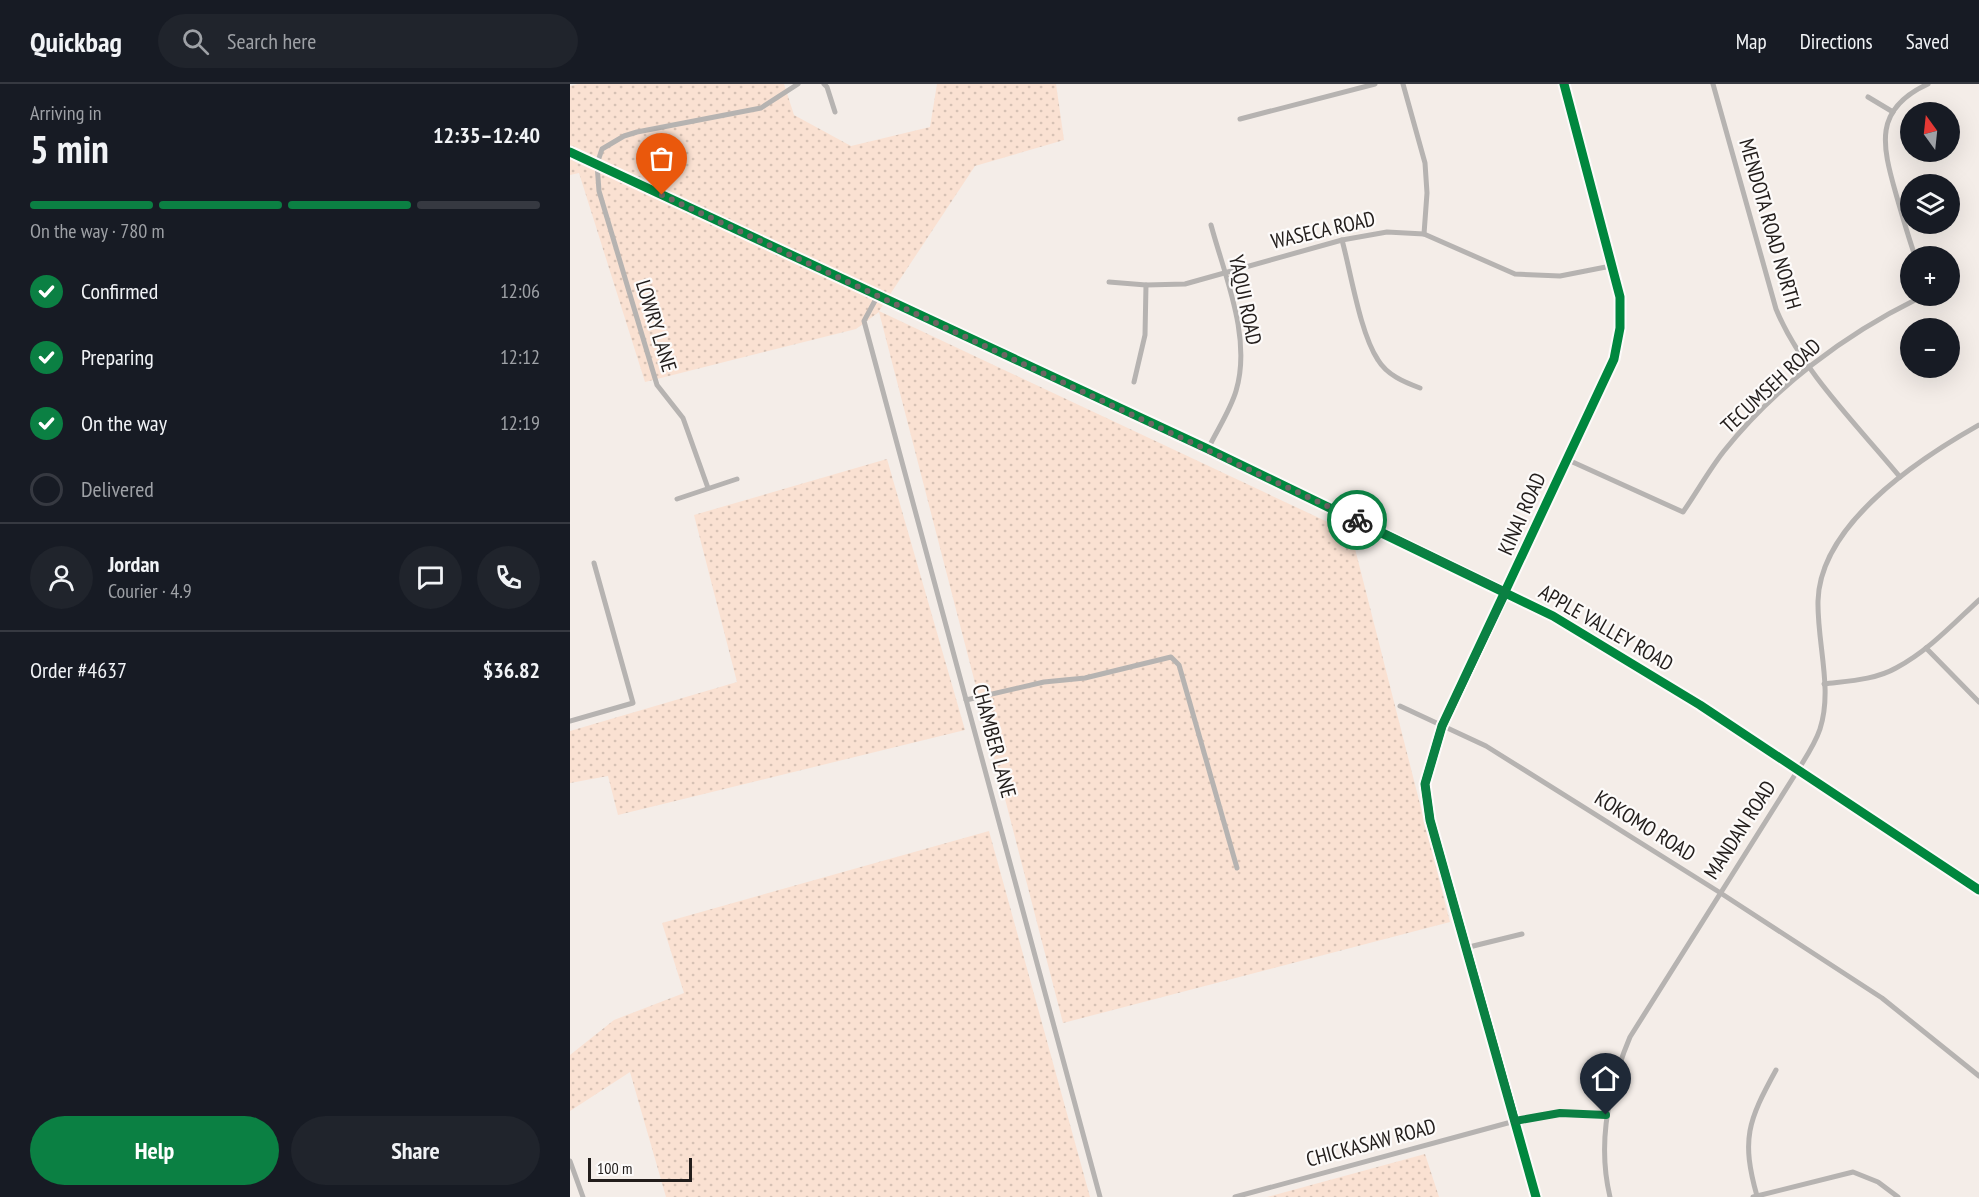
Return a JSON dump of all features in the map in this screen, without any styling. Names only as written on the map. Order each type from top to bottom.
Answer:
[{"type":"main road","name":"APPLE VALLEY ROAD","points":[[570,152],[877,297],[1209,449],[1506,592],[1599,642],[1979,890]]},
{"type":"street","points":[[597,164],[602,148],[624,136],[761,108],[798,84]]},
{"type":"street","points":[[824,84],[835,112]]},
{"type":"street","points":[[1240,119],[1375,84]]},
{"type":"street","points":[[1403,84],[1425,163],[1427,193],[1424,234]]},
{"type":"street","name":"KINAI ROAD","points":[[1536,1197],[1430,820],[1425,784],[1442,726],[1614,359],[1620,328],[1620,297],[1564,84]]},
{"type":"street","name":"MENDOTA ROAD NORTH","points":[[1713,84],[1776,309],[1785,331],[1809,367],[1900,477]]},
{"type":"street","points":[[1912,246],[1885,153],[1886,128],[1896,105],[1911,92],[1928,84]]},
{"type":"street","points":[[1868,97],[1893,112]]},
{"type":"street","name":"LOWRY LANE","points":[[597,164],[599,191],[650,365],[657,385],[683,418],[708,488]]},
{"type":"street","name":"YAQUI ROAD","points":[[1209,449],[1236,391],[1242,356],[1236,318],[1212,225]]},
{"type":"street","name":"WASECA ROAD","points":[[1109,282],[1146,285],[1185,284],[1342,240],[1387,232],[1424,234],[1515,274],[1560,276],[1611,266]]},
{"type":"street","points":[[1342,240],[1368,338],[1378,361],[1395,377],[1420,388]]},
{"type":"street","points":[[1134,382],[1145,335],[1146,285]]},
{"type":"street","name":"CHAMBER LANE","points":[[877,297],[864,321],[1100,1197]]},
{"type":"street","name":"TECUMSEH ROAD","points":[[1566,459],[1683,512],[1725,451],[1766,406],[1809,367],[1879,318],[1903,306]]},
{"type":"street","name":"MANDAN ROAD","points":[[1610,1197],[1605,1151],[1606,1115],[1619,1064],[1630,1037],[1719,892],[1798,770],[1820,730],[1824,712],[1824,684],[1818,599],[1826,563],[1842,534],[1900,477],[1979,425]]},
{"type":"street","points":[[677,498],[736,479]]},
{"type":"street","points":[[570,721],[633,703],[594,562]]},
{"type":"street","points":[[1824,684],[1857,680],[1895,669],[1926,648],[1979,600]]},
{"type":"street","points":[[1926,648],[1979,702]]},
{"type":"street","points":[[966,700],[1044,682],[1085,678],[1171,657],[1179,665],[1237,868]]},
{"type":"street","name":"KOKOMO ROAD","points":[[1400,706],[1486,746],[1719,892],[1882,998],[1979,1076]]},
{"type":"street","points":[[1465,948],[1522,934]]},
{"type":"street","points":[[1776,1070],[1754,1109],[1747,1139],[1749,1169],[1755,1196],[1853,1172],[1878,1182],[1898,1197]]},
{"type":"street","points":[[1515,1121],[1560,1113],[1606,1115]]},
{"type":"street","name":"CHICKASAW ROAD","points":[[1235,1197],[1515,1121]]},
{"type":"street","points":[[570,1161],[583,1197]]},
{"type":"shaded area","points":[[578,84],[784,84],[794,115],[851,146],[930,127],[937,84],[1056,84],[1064,140],[975,166],[879,311],[1351,533],[1450,922],[1063,1023],[879,312],[856,329],[645,382],[579,173],[570,175],[570,86]]},
{"type":"shaded area","points":[[887,459],[965,730],[618,815],[608,776],[570,783],[570,731],[737,682],[694,515]]},
{"type":"shaded area","points":[[989,831],[1090,1197],[666,1197],[630,1072],[570,1111],[570,1055],[614,1020],[684,993],[662,923]]},
{"type":"shaded area","points":[[1425,1154],[1439,1197],[1267,1197]]},
{"type":"cycle path","points":[[1536,1197],[1430,820],[1425,784],[1442,726],[1614,359],[1620,328],[1620,297],[1564,84]]},
{"type":"cycle path","points":[[570,152],[1208,449],[1553,616],[1700,705],[1979,890]]},
{"type":"way so far","points":[[662,195],[1357,520]]},
{"type":"route","points":[[1357,520],[1506,592],[1442,726],[1425,784],[1430,820],[1515,1121],[1560,1113],[1606,1115]]}]
